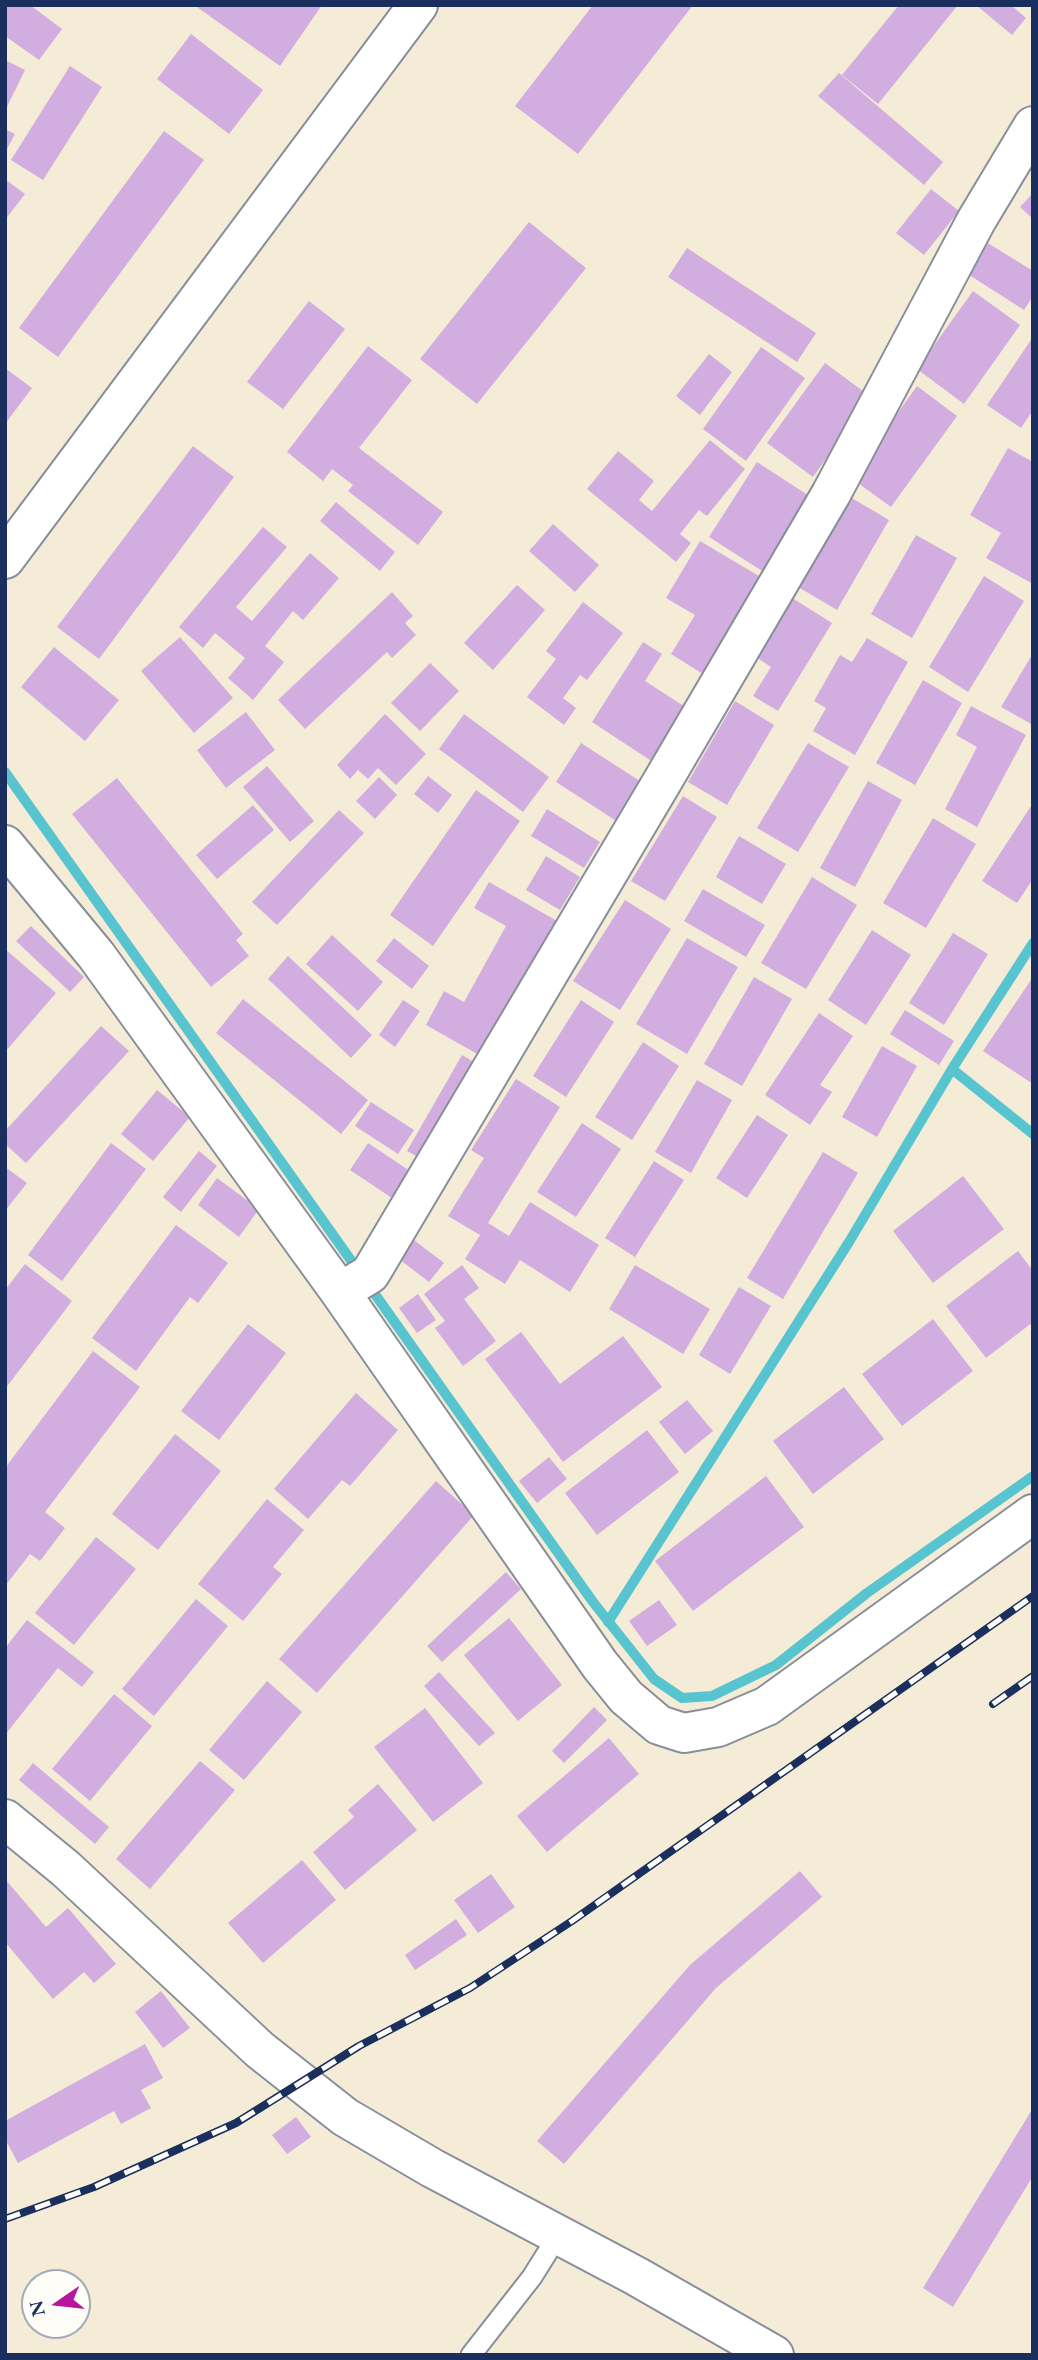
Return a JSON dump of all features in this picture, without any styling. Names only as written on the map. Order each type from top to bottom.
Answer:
[{"type":"street","points":[[5,559],[418,5]]},
{"type":"street","points":[[355,1283],[831,494],[976,221],[1033,126]]},
{"type":"street","points":[[5,845],[96,955],[355,1283],[600,1665],[626,1697],[659,1725],[684,1733],[718,1727],[767,1706],[1033,1514]]},
{"type":"street","points":[[5,1819],[66,1869],[260,2050],[345,2117],[432,2168],[559,2234],[774,2355]]},
{"type":"lane","points":[[471,2355],[532,2277],[559,2234]]},
{"type":"building","points":[[5,5],[30,5],[62,29],[39,60],[5,36]]},
{"type":"building","points":[[194,5],[322,5],[280,66]]},
{"type":"building","points":[[593,5],[693,5],[578,154],[515,106]]},
{"type":"building","points":[[899,5],[958,5],[878,104],[842,75]]},
{"type":"building","points":[[976,5],[1011,5],[1026,18],[1012,35]]},
{"type":"building","points":[[191,34],[263,90],[229,134],[157,79]]},
{"type":"building","points":[[5,60],[25,70],[5,111]]},
{"type":"building","points":[[70,66],[102,87],[43,180],[11,160]]},
{"type":"building","points":[[839,73],[943,162],[924,185],[818,96]]},
{"type":"building","points":[[5,129],[15,134],[5,153]]},
{"type":"building","points":[[164,131],[204,160],[58,357],[19,328]]},
{"type":"building","points":[[5,179],[25,194],[5,220]]},
{"type":"building","points":[[931,189],[959,211],[924,255],[896,233]]},
{"type":"building","points":[[1033,193],[1033,219],[1020,207]]},
{"type":"building","points":[[529,222],[586,268],[477,404],[420,359]]},
{"type":"building","points":[[983,240],[1033,271],[1033,296],[1024,310],[963,271]]},
{"type":"building","points":[[687,248],[816,333],[797,362],[668,277]]},
{"type":"building","points":[[973,291],[1020,325],[964,404],[917,369]]},
{"type":"building","points":[[309,301],[345,329],[283,409],[247,382]]},
{"type":"building","points":[[1033,337],[1033,410],[1021,428],[987,405]]},
{"type":"building","points":[[368,346],[412,380],[359,448],[443,512],[418,545],[348,491],[353,485],[332,469],[323,481],[287,452]]},
{"type":"building","points":[[761,347],[805,378],[746,461],[703,429]]},
{"type":"building","points":[[709,354],[732,372],[700,415],[676,396]]},
{"type":"building","points":[[825,363],[875,400],[836,445],[813,477],[767,443]]},
{"type":"building","points":[[5,368],[32,388],[5,424]]},
{"type":"building","points":[[917,386],[957,416],[891,507],[851,478]]},
{"type":"building","points":[[710,440],[745,469],[707,516],[699,510],[680,534],[691,543],[676,562],[587,489],[618,451],[654,481],[639,500],[652,511]]},
{"type":"building","points":[[193,446],[234,477],[99,659],[57,627]]},
{"type":"building","points":[[1008,448],[1033,462],[1033,584],[986,558],[1001,533],[970,515]]},
{"type":"building","points":[[757,462],[817,501],[770,576],[709,537]]},
{"type":"building","points":[[845,494],[889,520],[837,610],[793,584]]},
{"type":"building","points":[[336,502],[395,552],[380,571],[320,521]]},
{"type":"building","points":[[553,524],[599,565],[575,592],[529,551]]},
{"type":"building","points":[[263,527],[287,547],[236,607],[252,621],[310,553],[339,578],[303,620],[293,611],[265,646],[284,662],[253,700],[228,678],[245,658],[215,633],[203,648],[179,627]]},
{"type":"building","points":[[916,535],[957,558],[912,638],[871,614]]},
{"type":"building","points":[[700,541],[769,582],[711,679],[671,654],[695,615],[666,598]]},
{"type":"building","points":[[984,576],[1024,601],[968,692],[929,667]]},
{"type":"building","points":[[517,585],[545,610],[493,670],[464,643]]},
{"type":"building","points":[[392,592],[413,616],[405,623],[416,635],[392,658],[387,652],[305,729],[278,700]]},
{"type":"building","points":[[789,596],[832,623],[778,711],[753,696],[771,667],[753,655]]},
{"type":"building","points":[[583,602],[623,633],[587,680],[580,675],[563,698],[576,708],[564,725],[527,697],[556,659],[546,651]]},
{"type":"building","points":[[180,637],[233,698],[194,733],[141,671]]},
{"type":"building","points":[[867,638],[908,662],[855,755],[813,731],[826,708],[814,701],[840,655],[852,662]]},
{"type":"building","points":[[643,642],[662,654],[645,681],[693,712],[659,766],[592,722]]},
{"type":"building","points":[[54,647],[119,700],[85,741],[21,687]]},
{"type":"building","points":[[1033,653],[1033,725],[1001,707]]},
{"type":"building","points":[[430,663],[459,691],[420,731],[391,703]]},
{"type":"building","points":[[923,680],[962,703],[915,785],[876,763]]},
{"type":"building","points":[[735,701],[774,725],[727,805],[688,782]]},
{"type":"building","points":[[971,706],[1026,735],[977,827],[945,809],[977,747],[956,735]]},
{"type":"building","points":[[246,712],[275,750],[226,788],[197,750]]},
{"type":"building","points":[[385,714],[426,754],[396,785],[378,768],[368,779],[358,770],[350,779],[337,765]]},
{"type":"building","points":[[464,714],[549,777],[523,812],[439,749]]},
{"type":"building","points":[[581,743],[649,787],[624,826],[556,782]]},
{"type":"building","points":[[808,743],[849,767],[798,852],[757,828]]},
{"type":"building","points":[[267,766],[314,821],[290,842],[243,787]]},
{"type":"building","points":[[428,776],[452,795],[438,813],[414,794]]},
{"type":"building","points":[[379,777],[397,795],[375,819],[356,801]]},
{"type":"building","points":[[117,778],[243,934],[236,940],[249,956],[211,987],[72,814]]},
{"type":"building","points":[[868,781],[902,800],[855,887],[820,868]]},
{"type":"building","points":[[476,790],[520,821],[433,946],[390,915]]},
{"type":"building","points":[[683,796],[717,817],[665,901],[631,881]]},
{"type":"building","points":[[1033,803],[1033,879],[1017,903],[982,881]]},
{"type":"building","points":[[253,805],[274,830],[217,879],[196,855]]},
{"type":"building","points":[[547,809],[600,842],[584,868],[531,836]]},
{"type":"building","points":[[339,810],[364,833],[277,925],[252,902]]},
{"type":"building","points":[[933,818],[976,844],[926,928],[883,903]]},
{"type":"building","points":[[739,836],[786,864],[762,904],[716,877]]},
{"type":"building","points":[[546,856],[580,877],[560,910],[526,890]]},
{"type":"building","points":[[812,877],[857,905],[806,989],[761,963]]},
{"type":"building","points":[[489,882],[564,925],[488,1060],[426,1025],[444,991],[464,1002],[506,926],[474,908]]},
{"type":"building","points":[[703,889],[765,925],[746,957],[684,921]]},
{"type":"building","points":[[625,900],[671,929],[620,1010],[573,981]]},
{"type":"building","points":[[31,926],[84,977],[70,992],[16,941]]},
{"type":"building","points":[[872,930],[911,955],[866,1025],[828,1000]]},
{"type":"building","points":[[953,933],[988,954],[944,1025],[909,1003]]},
{"type":"building","points":[[332,935],[383,982],[358,1011],[306,964]]},
{"type":"building","points":[[394,938],[429,966],[412,989],[376,961]]},
{"type":"building","points":[[687,938],[738,967],[687,1054],[636,1024]]},
{"type":"building","points":[[5,949],[56,993],[5,1052]]},
{"type":"building","points":[[288,956],[372,1035],[351,1058],[268,979]]},
{"type":"building","points":[[754,977],[792,999],[742,1086],[704,1064]]},
{"type":"building","points":[[1033,977],[1033,1084],[983,1051]]},
{"type":"building","points":[[243,999],[368,1100],[341,1134],[216,1033]]},
{"type":"building","points":[[403,1000],[420,1011],[395,1047],[379,1035]]},
{"type":"building","points":[[581,1000],[614,1022],[566,1097],[533,1076]]},
{"type":"building","points":[[905,1010],[954,1041],[939,1065],[890,1034]]},
{"type":"building","points":[[819,1013],[853,1036],[820,1085],[832,1092],[810,1125],[765,1095]]},
{"type":"building","points":[[101,1026],[129,1051],[26,1163],[5,1144],[5,1131]]},
{"type":"building","points":[[643,1042],[679,1066],[632,1140],[595,1117]]},
{"type":"building","points":[[882,1046],[917,1066],[877,1137],[842,1117]]},
{"type":"building","points":[[462,1055],[483,1067],[429,1163],[407,1151]]},
{"type":"building","points":[[516,1079],[560,1107],[488,1223],[509,1236],[530,1202],[599,1245],[570,1292],[520,1260],[505,1284],[465,1259],[480,1235],[448,1216],[484,1158],[471,1150]]},
{"type":"building","points":[[697,1080],[732,1100],[691,1173],[655,1152]]},
{"type":"building","points":[[157,1090],[190,1117],[153,1161],[121,1134]]},
{"type":"building","points":[[371,1102],[414,1130],[398,1154],[355,1126]]},
{"type":"building","points":[[757,1115],[788,1135],[747,1198],[716,1178]]},
{"type":"building","points":[[582,1123],[621,1149],[576,1217],[537,1192]]},
{"type":"building","points":[[111,1143],[146,1169],[62,1281],[28,1255]]},
{"type":"building","points":[[368,1143],[419,1177],[401,1204],[350,1170]]},
{"type":"building","points":[[199,1151],[217,1166],[181,1212],[163,1197]]},
{"type":"building","points":[[823,1152],[858,1173],[783,1299],[747,1278]]},
{"type":"building","points":[[654,1161],[684,1180],[635,1257],[605,1238]]},
{"type":"building","points":[[5,1167],[27,1183],[5,1211]]},
{"type":"building","points":[[963,1176],[1004,1229],[933,1283],[893,1231]]},
{"type":"building","points":[[217,1178],[259,1209],[239,1237],[198,1205]]},
{"type":"building","points":[[176,1225],[228,1263],[198,1303],[190,1297],[136,1371],[92,1338]]},
{"type":"building","points":[[410,1237],[444,1263],[429,1282],[395,1256]]},
{"type":"building","points":[[1018,1251],[1033,1271],[1033,1322],[986,1358],[946,1306]]},
{"type":"building","points":[[25,1264],[72,1301],[5,1389],[5,1290]]},
{"type":"building","points":[[462,1265],[479,1288],[464,1299],[496,1341],[463,1366],[435,1328],[445,1321],[424,1294]]},
{"type":"building","points":[[635,1265],[710,1309],[683,1354],[609,1309]]},
{"type":"building","points":[[739,1287],[771,1306],[730,1374],[699,1355]]},
{"type":"building","points":[[418,1294],[436,1320],[417,1333],[399,1308]]},
{"type":"building","points":[[933,1319],[973,1371],[902,1426],[862,1374]]},
{"type":"building","points":[[248,1324],[286,1353],[219,1440],[181,1411]]},
{"type":"building","points":[[521,1332],[560,1384],[623,1336],[662,1387],[563,1462],[485,1359]]},
{"type":"building","points":[[93,1351],[140,1387],[45,1512],[65,1528],[40,1561],[30,1554],[5,1586],[5,1468]]},
{"type":"building","points":[[844,1387],[884,1439],[813,1494],[773,1441]]},
{"type":"building","points":[[356,1393],[398,1430],[350,1486],[342,1480],[308,1519],[274,1489]]},
{"type":"building","points":[[687,1400],[713,1431],[685,1454],[659,1422]]},
{"type":"building","points":[[647,1430],[679,1472],[597,1535],[565,1493]]},
{"type":"building","points":[[175,1434],[221,1471],[158,1550],[112,1514]]},
{"type":"building","points":[[549,1457],[567,1479],[537,1503],[519,1481]]},
{"type":"building","points":[[766,1476],[804,1527],[693,1611],[655,1561]]},
{"type":"building","points":[[436,1481],[474,1515],[317,1693],[279,1659]]},
{"type":"building","points":[[267,1499],[304,1530],[273,1567],[282,1574],[243,1621],[198,1584]]},
{"type":"building","points":[[96,1537],[136,1569],[74,1645],[35,1613]]},
{"type":"building","points":[[506,1572],[521,1589],[442,1662],[427,1646]]},
{"type":"building","points":[[196,1599],[228,1626],[154,1716],[122,1689]]},
{"type":"building","points":[[659,1600],[677,1625],[647,1646],[629,1621]]},
{"type":"building","points":[[509,1618],[562,1685],[518,1721],[464,1655]]},
{"type":"building","points":[[27,1620],[94,1672],[82,1687],[58,1668],[5,1735],[5,1648]]},
{"type":"building","points":[[439,1672],[495,1733],[479,1746],[424,1686]]},
{"type":"building","points":[[267,1681],[302,1712],[244,1780],[209,1750]]},
{"type":"building","points":[[114,1694],[152,1726],[90,1801],[52,1769]]},
{"type":"building","points":[[594,1707],[607,1720],[564,1763],[552,1751]]},
{"type":"building","points":[[425,1708],[483,1783],[433,1822],[374,1747]]},
{"type":"building","points":[[609,1738],[639,1774],[547,1852],[517,1816]]},
{"type":"building","points":[[200,1761],[235,1790],[150,1889],[116,1859]]},
{"type":"building","points":[[33,1763],[109,1827],[95,1844],[19,1780]]},
{"type":"building","points":[[378,1784],[417,1830],[345,1890],[313,1852],[354,1817],[348,1810]]},
{"type":"building","points":[[302,1860],[336,1900],[263,1963],[228,1923]]},
{"type":"building","points":[[800,1871],[822,1897],[716,1988],[564,2164],[537,2141],[690,1965]]},
{"type":"building","points":[[491,1874],[515,1907],[478,1933],[454,1900]]},
{"type":"building","points":[[5,1879],[46,1927],[68,1908],[116,1964],[94,1983],[84,1972],[53,1999],[5,1942]]},
{"type":"building","points":[[456,1919],[467,1935],[415,1970],[405,1955]]},
{"type":"building","points":[[161,1991],[190,2028],[163,2048],[135,2012]]},
{"type":"building","points":[[145,2044],[163,2078],[141,2090],[151,2108],[121,2124],[114,2111],[18,2163],[5,2139],[5,2121]]},
{"type":"building","points":[[1033,2108],[1033,2176],[953,2307],[923,2288]]},
{"type":"building","points":[[296,2117],[311,2137],[287,2154],[272,2135]]},
{"type":"waterway","points":[[5,772],[593,1602],[654,1679],[682,1698],[712,1696],[776,1665],[867,1593],[1033,1476]]},
{"type":"waterway","points":[[1033,943],[952,1069],[1033,1134]]},
{"type":"waterway","points":[[608,1622],[849,1242],[952,1069]]},
{"type":"railway","points":[[5,2219],[94,2187],[236,2123],[359,2046],[470,1988],[572,1921],[1033,1596]]},
{"type":"railway","points":[[993,1704],[1033,1676]]}]
